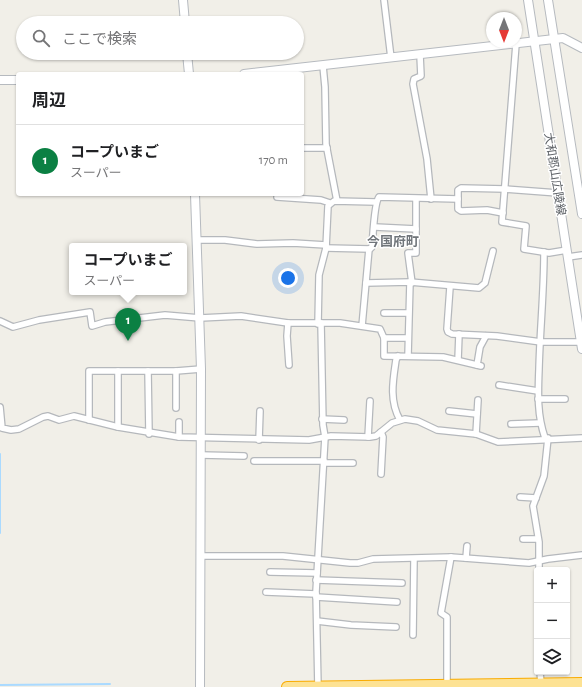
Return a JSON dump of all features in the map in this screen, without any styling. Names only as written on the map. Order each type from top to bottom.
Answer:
[{"type":"highway","points":[[286,687],[447,684],[563,685],[582,683]]},
{"type":"street","points":[[183,0],[184,16]]},
{"type":"street","points":[[384,0],[391,58]]},
{"type":"street","name":"大和郡山広陵線","points":[[528,0],[582,345]]},
{"type":"street","name":"大和郡山広陵線","points":[[548,0],[582,214]]},
{"type":"street","points":[[522,43],[563,38],[582,48]]},
{"type":"street","points":[[264,72],[486,47]]},
{"type":"street","points":[[516,48],[502,222],[526,226],[524,249],[582,255]]},
{"type":"street","points":[[420,55],[421,76],[414,79],[413,84],[427,159],[431,199]]},
{"type":"street","points":[[188,60],[189,72]]},
{"type":"street","points":[[323,66],[327,148],[337,201]]},
{"type":"street","points":[[0,80],[16,80]]},
{"type":"street","points":[[304,148],[327,148]]},
{"type":"street","points":[[503,213],[487,210],[461,211],[458,209],[458,190],[461,188],[505,188],[558,193]]},
{"type":"street","points":[[195,196],[201,369],[200,687]]},
{"type":"street","points":[[277,197],[321,200],[330,203],[337,201],[376,202]]},
{"type":"street","points":[[362,326],[369,249],[372,247],[375,227],[376,202],[379,197],[458,199]]},
{"type":"street","points":[[408,356],[408,313],[411,282],[408,253],[416,253],[416,199]]},
{"type":"street","points":[[318,687],[316,580],[324,462],[319,275],[326,247],[328,206],[330,203]]},
{"type":"street","points":[[375,227],[416,229]]},
{"type":"street","points":[[197,240],[225,240],[257,244],[293,242],[326,247],[369,249]]},
{"type":"street","points":[[366,283],[411,282],[473,289],[482,287],[486,283],[493,251]]},
{"type":"street","points":[[539,567],[538,539],[533,512],[536,498],[544,476],[546,438],[540,423],[538,399],[539,341],[544,288],[544,252]]},
{"type":"street","points":[[450,287],[448,332],[582,345]]},
{"type":"street","points":[[1,323],[13,327],[39,320],[90,312],[92,326],[105,322],[165,314],[200,318],[241,316],[288,323],[320,323],[362,326],[380,329],[384,338],[384,356],[431,356],[458,360],[479,366],[480,347],[486,336]]},
{"type":"street","points":[[384,313],[408,313]]},
{"type":"street","points":[[288,323],[288,361]]},
{"type":"street","points":[[458,360],[459,334]]},
{"type":"street","points":[[384,338],[408,338]]},
{"type":"street","points":[[398,356],[396,360],[391,394],[400,420]]},
{"type":"street","points":[[89,420],[90,371],[176,371],[201,369]]},
{"type":"street","points":[[118,371],[118,427]]},
{"type":"street","points":[[148,371],[149,434]]},
{"type":"street","points":[[176,371],[176,408]]},
{"type":"street","points":[[500,385],[538,391]]},
{"type":"street","points":[[538,399],[565,399]]},
{"type":"street","points":[[368,437],[370,400]]},
{"type":"street","points":[[476,434],[478,400]]},
{"type":"street","points":[[0,407],[2,428],[10,430],[19,429],[48,416],[59,420],[74,416],[149,434],[179,438],[309,440],[324,437],[376,436],[400,420],[418,421],[442,431],[476,434],[498,442],[514,442],[546,438],[582,438]]},
{"type":"street","points":[[449,411],[477,414]]},
{"type":"street","points":[[260,412],[260,440]]},
{"type":"street","points":[[322,419],[344,420]]},
{"type":"street","points":[[179,422],[179,438]]},
{"type":"street","points":[[511,424],[540,423]]},
{"type":"street","points":[[381,432],[383,437],[381,474]]},
{"type":"street","points":[[201,455],[244,456]]},
{"type":"street","points":[[254,461],[350,463],[347,470]]},
{"type":"street","points":[[520,497],[536,498]]},
{"type":"street","points":[[523,539],[538,539]]},
{"type":"street","points":[[466,546],[466,558]]},
{"type":"street","points":[[200,556],[283,556],[350,564],[373,559],[452,557],[523,563],[582,555]]},
{"type":"street","points":[[447,684],[447,617],[440,612],[452,557]]},
{"type":"street","points":[[413,634],[414,559]]},
{"type":"street","points":[[270,572],[317,573]]},
{"type":"street","points":[[316,580],[402,583]]},
{"type":"street","points":[[266,592],[397,602]]},
{"type":"street","points":[[317,621],[351,625],[396,626]]},
{"type":"street","points":[[540,675],[540,684]]},
{"type":"waterway","points":[[0,454],[0,533]]},
{"type":"waterway","points":[[0,685],[110,684]]},
{"type":"place","name":"コープいまご","points":[[128,341]]},
{"type":"district","name":"今国府町","points":[[393,242]]}]
